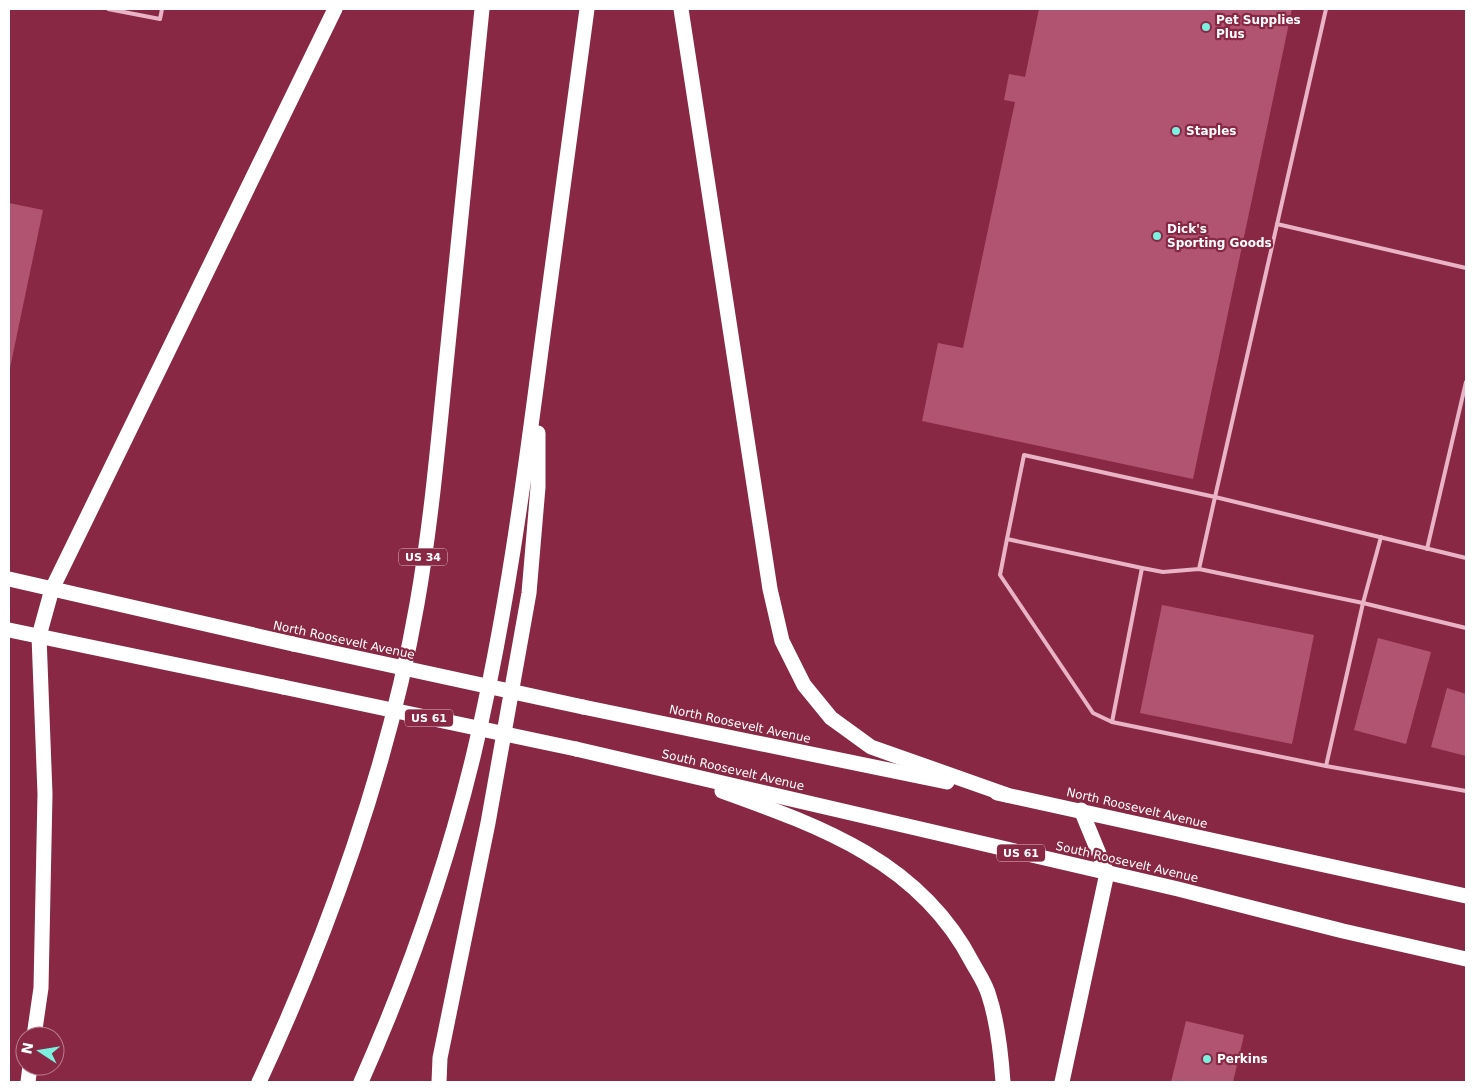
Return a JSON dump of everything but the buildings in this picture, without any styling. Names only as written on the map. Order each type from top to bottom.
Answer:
[{"type":"highway","points":[[35,1026],[40,988],[45,794],[39,636],[52,589],[336,9]]},
{"type":"highway","name":"US 34","points":[[259,1082],[280,1038],[326,926],[368,802],[399,687],[417,604],[438,448],[482,9]]},
{"type":"highway","points":[[361,1082],[385,1029],[418,942],[474,753],[501,625],[539,367],[588,9]]},
{"type":"highway","points":[[681,9],[770,589],[782,642],[804,684],[831,718],[871,747],[1007,795]]},
{"type":"highway","points":[[438,1082],[440,1058],[488,823],[529,593],[538,486],[539,367]]},
{"type":"highway","name":"North Roosevelt Avenue","points":[[9,579],[293,644],[583,707],[1081,810],[1466,896]]},
{"type":"highway","name":"US 61","points":[[9,630],[39,636]]},
{"type":"highway","name":"South Roosevelt Avenue","points":[[39,636],[576,748],[1466,959]]},
{"type":"highway","points":[[655,767],[798,818],[873,856],[915,887],[952,929],[966,950],[989,995],[1000,1050],[1003,1082]]},
{"type":"highway","points":[[1062,1082],[1107,873],[1081,810]]},
{"type":"lane","points":[[108,9],[160,19],[162,9]]},
{"type":"lane","points":[[1199,569],[1326,9]]},
{"type":"lane","points":[[1278,224],[1466,268]]},
{"type":"lane","points":[[1427,548],[1466,382]]},
{"type":"lane","points":[[1460,408],[1466,410]]},
{"type":"lane","points":[[1466,558],[1215,497],[1024,455],[1000,575],[1093,713],[1112,722],[1326,766],[1466,791]]},
{"type":"lane","points":[[1326,766],[1363,603],[1381,537]]},
{"type":"lane","points":[[1007,540],[1163,572],[1199,569],[1363,603],[1466,628]]},
{"type":"lane","points":[[1112,722],[1142,568]]},
{"type":"place","name":"Pet Supplies Plus","points":[[1206,27]]},
{"type":"place","name":"Staples","points":[[1176,131]]},
{"type":"place","name":"Dick's Sporting Goods","points":[[1157,236]]},
{"type":"place","name":"Perkins","points":[[1207,1059]]}]
